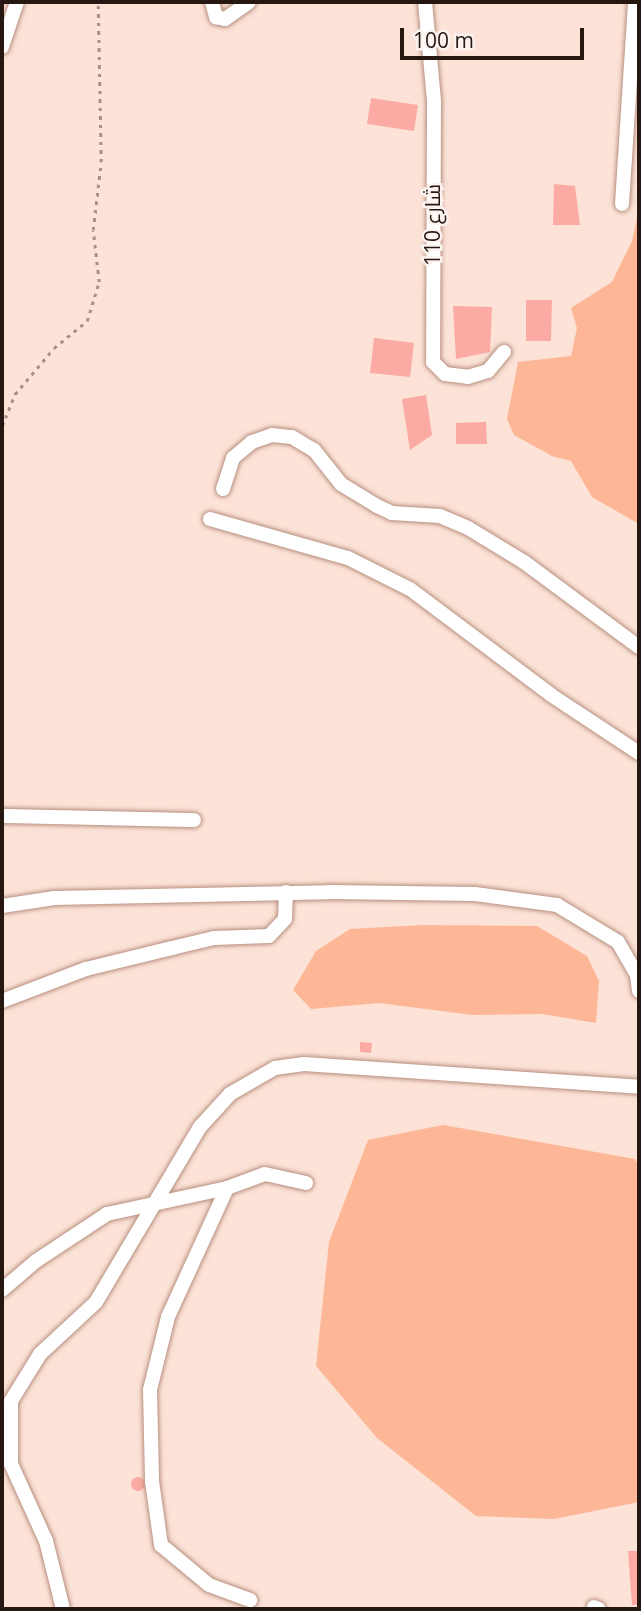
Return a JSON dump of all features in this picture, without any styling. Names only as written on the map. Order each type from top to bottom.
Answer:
[{"type":"street","points":[[2,47],[17,2]]},
{"type":"street","points":[[212,2],[216,17],[225,19],[249,2]]},
{"type":"street","name":"شارع 110","points":[[425,2],[434,101],[433,362],[444,374],[468,377],[488,371],[504,352]]},
{"type":"street","points":[[622,204],[635,2]]},
{"type":"street","points":[[223,489],[233,458],[252,442],[272,435],[292,437],[314,450],[341,484],[377,506],[392,513],[440,516],[468,528],[524,562],[639,647]]},
{"type":"street","points":[[210,519],[348,558],[410,589],[551,695],[639,753]]},
{"type":"street","points":[[2,816],[194,820]]},
{"type":"street","points":[[2,906],[54,898],[162,899],[286,892],[475,894],[556,905],[618,942],[636,975],[639,991]]},
{"type":"street","points":[[2,1001],[86,969],[172,947],[214,938],[269,936],[285,919],[286,892]]},
{"type":"street","points":[[63,1609],[46,1541],[11,1464],[11,1401],[40,1354],[96,1302],[200,1127],[230,1094],[275,1069],[337,1063],[639,1087]]},
{"type":"street","points":[[2,1290],[36,1261],[107,1214],[227,1188],[265,1174],[306,1183]]},
{"type":"street","points":[[227,1188],[168,1317],[150,1390],[152,1481],[162,1545],[209,1586],[250,1600]]},
{"type":"path","points":[[2,426],[15,394],[54,348],[87,321],[99,282],[93,230],[101,162],[98,2]]},
{"type":"shaded area","points":[[639,209],[639,524],[592,497],[571,461],[552,456],[514,435],[507,419],[518,362],[571,356],[577,328],[571,308],[612,282],[632,241]]},
{"type":"shaded area","points":[[423,925],[537,926],[587,956],[599,981],[596,1023],[542,1014],[472,1015],[379,1003],[311,1009],[293,990],[316,951],[350,929]]},
{"type":"shaded area","points":[[443,1125],[635,1159],[639,1167],[639,1502],[554,1519],[476,1516],[377,1438],[316,1366],[329,1242],[368,1140]]},
{"type":"building","points":[[371,98],[418,105],[414,131],[367,124]]},
{"type":"building","points":[[554,184],[575,186],[580,225],[553,225]]},
{"type":"building","points":[[526,300],[552,300],[551,341],[526,341]]},
{"type":"building","points":[[453,306],[492,307],[490,352],[456,359]]},
{"type":"building","points":[[374,338],[414,343],[410,377],[370,373]]},
{"type":"building","points":[[426,395],[432,435],[410,450],[402,399]]},
{"type":"building","points":[[486,422],[487,444],[456,444],[456,423]]},
{"type":"building","points":[[360,1042],[372,1043],[371,1053],[360,1052]]},
{"type":"building","points":[[138,1477],[143,1479],[143,1489],[138,1491],[133,1489],[131,1484],[133,1479]]},
{"type":"building","points":[[628,1551],[639,1551],[639,1605],[632,1605]]}]
